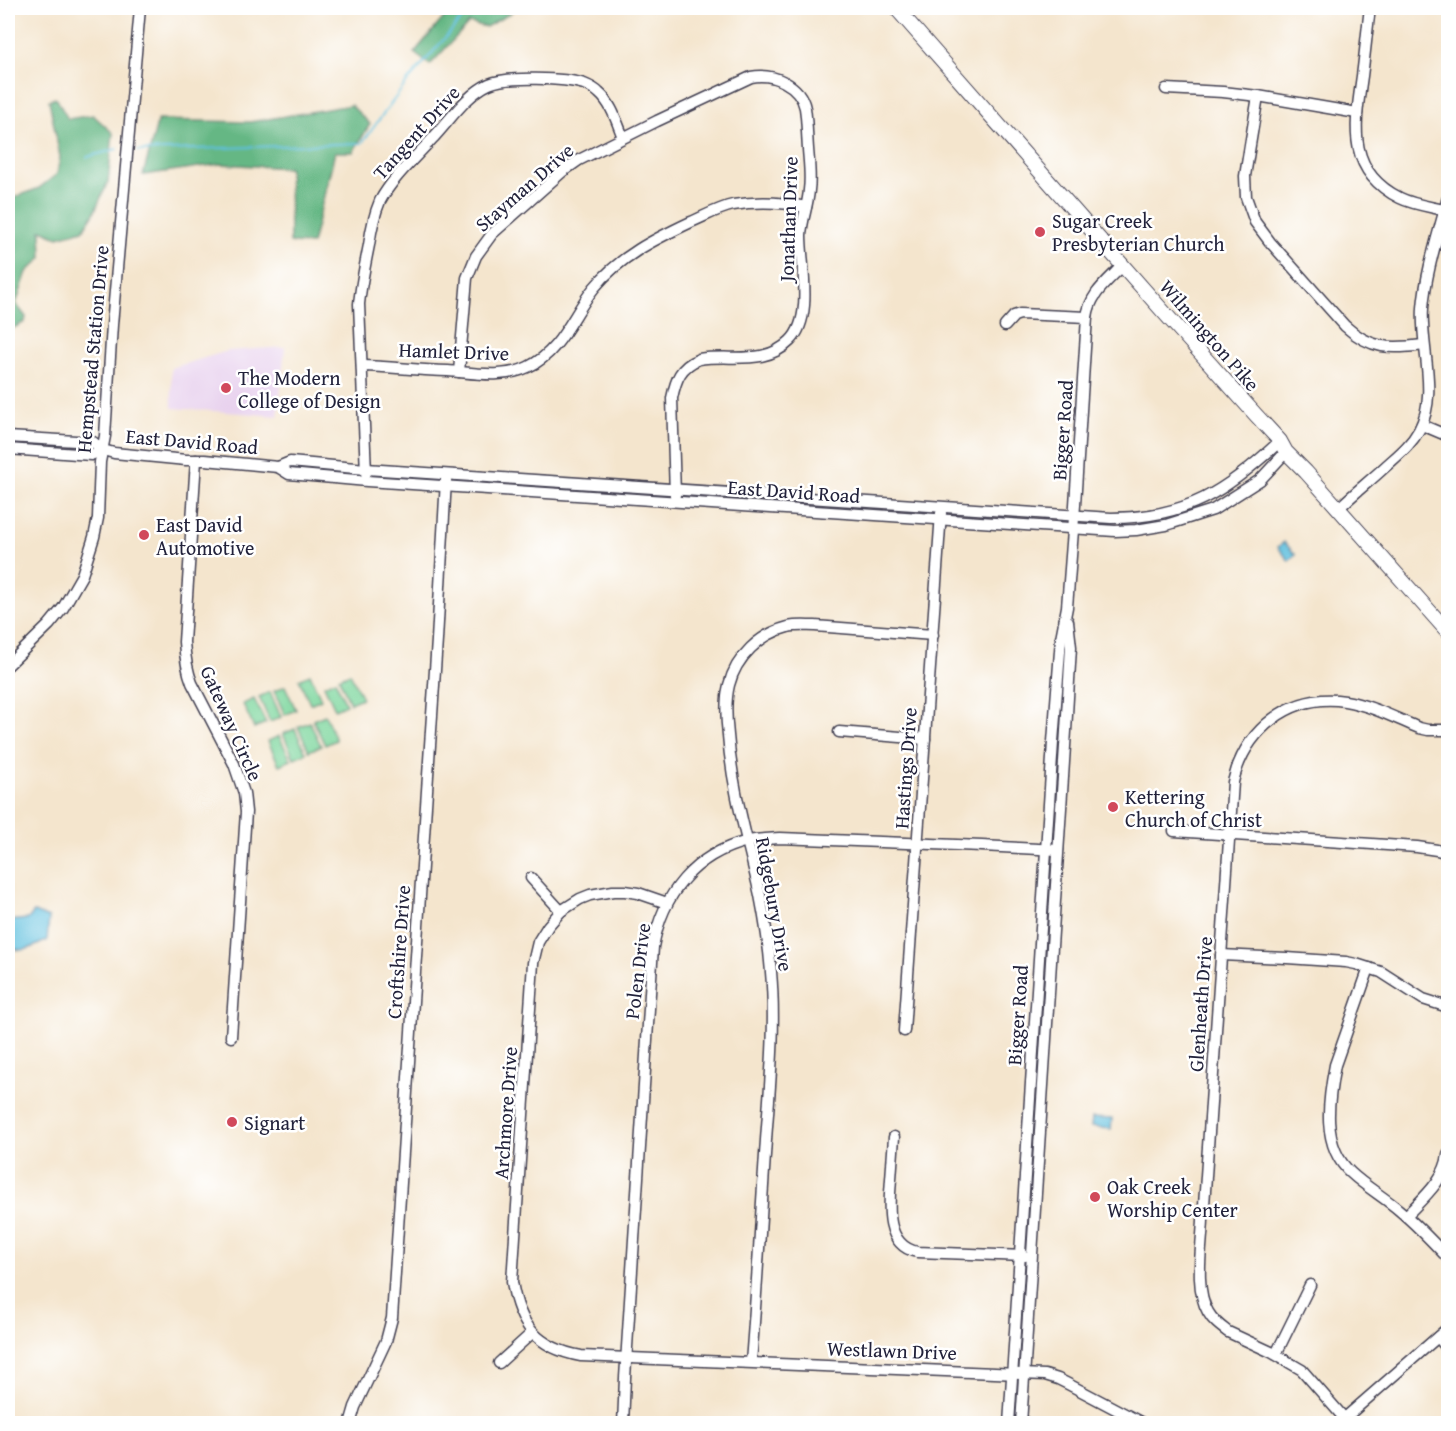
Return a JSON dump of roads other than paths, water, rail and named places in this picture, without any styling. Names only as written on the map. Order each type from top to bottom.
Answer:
[{"type":"main road","name":"Wilmington Pike","points":[[896,8],[1449,632]]},
{"type":"main road","points":[[903,8],[910,23]]},
{"type":"street","name":"Hempstead Station Drive","points":[[8,665],[49,625],[64,606],[82,575],[96,527],[140,8]]},
{"type":"street","points":[[1370,8],[1357,112],[1358,147],[1366,167],[1386,189],[1409,201],[1447,211]]},
{"type":"street","name":"Stayman Drive","points":[[459,372],[467,278],[476,256],[492,234],[562,172],[589,153],[738,83],[758,76],[773,77]]},
{"type":"street","name":"Jonathan Drive","points":[[675,502],[672,398],[674,386],[682,370],[699,359],[754,358],[781,349],[792,339],[800,326],[804,309],[801,234],[810,182],[805,107],[795,91],[784,81],[773,77]]},
{"type":"street","name":"Tangent Drive","points":[[367,481],[359,304],[374,216],[385,193],[398,175],[470,98],[489,84],[503,80],[530,79],[581,83],[606,100],[623,137]]},
{"type":"street","points":[[1166,89],[1258,96],[1357,112]]},
{"type":"street","points":[[1258,96],[1245,176],[1249,209],[1256,222],[1270,242],[1355,335],[1381,346],[1424,345]]},
{"type":"street","points":[[1338,509],[1407,448],[1422,425],[1428,396],[1424,345],[1424,298],[1449,196]]},
{"type":"street","name":"Hamlet Drive","points":[[362,366],[505,374],[528,368],[548,355],[595,286],[619,263],[653,240],[715,211],[734,205],[780,203],[806,207]]},
{"type":"street","name":"Bigger Road","points":[[1009,1424],[1019,1256],[1052,850],[1066,731],[1071,647],[1067,609],[1088,307],[1094,296],[1123,265]]},
{"type":"street","points":[[1005,326],[1014,316],[1020,314],[1087,318]]},
{"type":"street","points":[[1422,425],[1449,436]]},
{"type":"street","name":"East David Road","points":[[8,437],[93,442],[103,450]]},
{"type":"street","name":"East David Road","points":[[8,449],[91,454],[103,450],[162,458],[278,467],[290,462],[1074,517],[1132,518],[1163,514],[1217,492],[1262,457],[1283,446]]},
{"type":"street","name":"East David Road","points":[[278,467],[289,474],[367,481],[1115,531],[1136,530],[1178,522],[1213,510],[1260,480],[1283,446]]},
{"type":"street","name":"Gateway Circle","points":[[196,460],[184,642],[185,657],[192,683],[240,779],[246,812],[231,1037]]},
{"type":"street","name":"Croftshire Drive","points":[[350,1424],[355,1407],[386,1341],[392,1318],[446,474]]},
{"type":"street","name":"Hastings Drive","points":[[904,1031],[942,507]]},
{"type":"street","name":"Ridgebury Drive","points":[[751,1362],[773,1017],[766,926],[739,813],[729,758],[727,705],[730,682],[733,672],[749,650],[776,631],[794,626],[933,635]]},
{"type":"street","name":"Glenheath Drive","points":[[1341,1421],[1302,1370],[1276,1354],[1220,1326],[1208,1312],[1201,1291],[1200,1270],[1233,782],[1239,760],[1253,737],[1263,726],[1282,713],[1307,703],[1330,700],[1354,703],[1419,728],[1449,730]]},
{"type":"street","points":[[839,732],[925,739]]},
{"type":"street","points":[[1174,831],[1417,847],[1449,853]]},
{"type":"street","name":"Polen Drive","points":[[623,1424],[653,947],[658,926],[672,894],[699,865],[719,852],[747,842],[780,838],[1052,850]]},
{"type":"street","name":"Bigger Road","points":[[1021,1424],[1032,1256],[1052,850]]},
{"type":"street","points":[[531,878],[561,911]]},
{"type":"street","name":"Archmore Drive","points":[[532,1333],[517,1305],[512,1282],[528,1026],[533,963],[538,942],[561,911],[580,899],[600,892],[638,892],[667,903]]},
{"type":"street","points":[[1221,955],[1346,962],[1388,976],[1423,999],[1449,1006]]},
{"type":"street","points":[[1369,968],[1332,1078],[1330,1138],[1340,1161],[1352,1174],[1406,1216],[1449,1258]]},
{"type":"street","points":[[894,1137],[889,1215],[893,1231],[907,1249],[917,1252],[1032,1256]]},
{"type":"street","points":[[1406,1216],[1439,1179],[1449,1154]]},
{"type":"street","points":[[1276,1354],[1310,1285]]},
{"type":"street","points":[[1341,1421],[1449,1328]]},
{"type":"street","points":[[499,1363],[532,1333],[549,1345],[571,1354],[626,1358]]},
{"type":"street","points":[[1438,1337],[1449,1348]]},
{"type":"street","name":"Westlawn Drive","points":[[626,1358],[1045,1375],[1058,1379],[1144,1424]]},
{"type":"water","points":[[1284,542],[1296,555],[1289,561],[1278,547]]},
{"type":"water","points":[[34,912],[49,918],[47,940],[23,950],[8,947],[8,921],[28,919]]},
{"type":"water","points":[[1092,1118],[1112,1119],[1111,1129],[1091,1127]]},
{"type":"waterway","points":[[138,151],[362,143],[407,82],[471,8]]},
{"type":"waterway","points":[[87,157],[117,149]]},
{"type":"place","name":"Sugar Creek Presbyterian Church","points":[[1040,232]]},
{"type":"place","name":"The Modern College of Design","points":[[226,388]]},
{"type":"place","name":"East David Automotive","points":[[144,535]]},
{"type":"place","name":"Kettering Church of Christ","points":[[1113,807]]},
{"type":"place","name":"Signart","points":[[232,1122]]},
{"type":"place","name":"Oak Creek Worship Center","points":[[1095,1197]]}]
